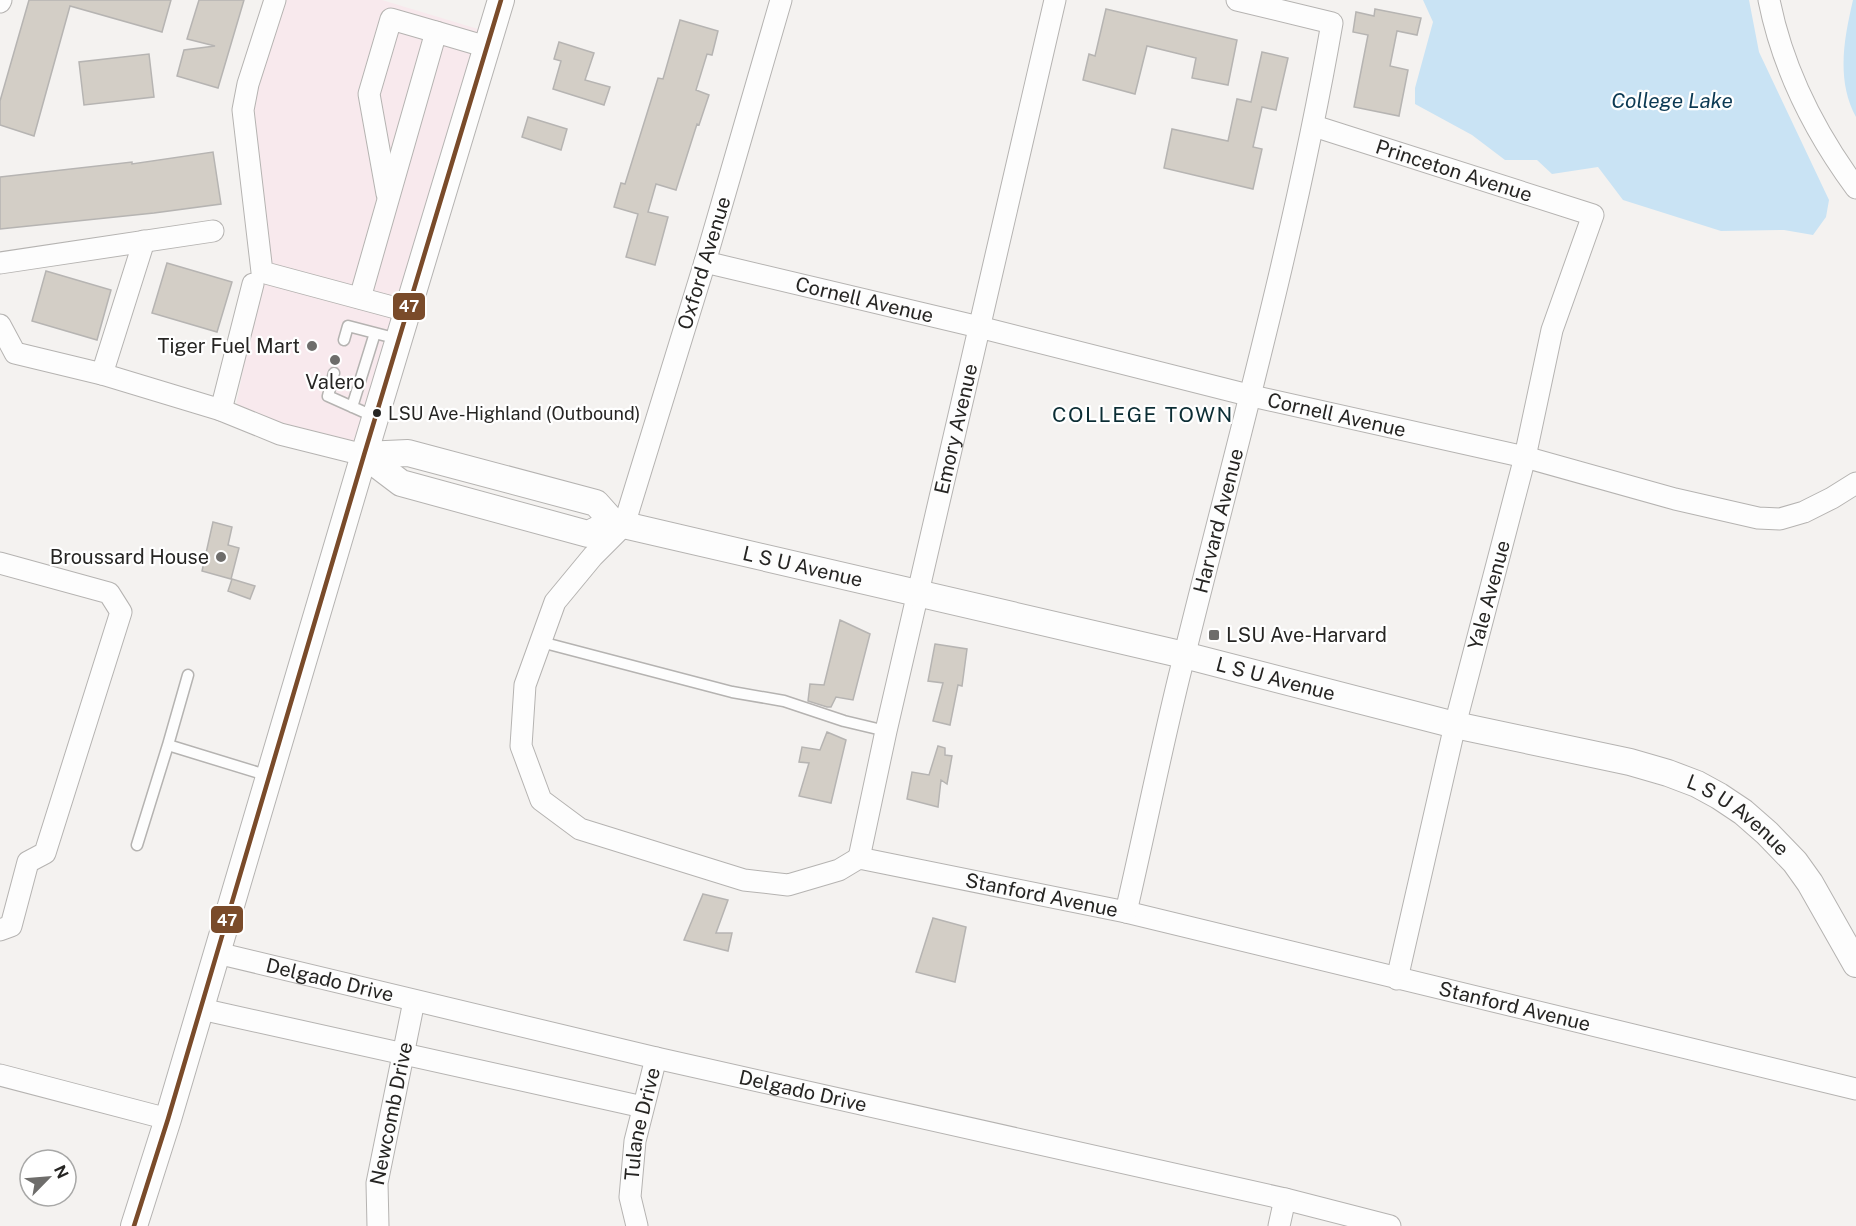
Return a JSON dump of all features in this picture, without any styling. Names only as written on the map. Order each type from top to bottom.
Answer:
[{"type":"street","points":[[275,0],[248,84],[243,110],[262,272],[407,311]]},
{"type":"street","points":[[134,1226],[201,1009],[375,418],[387,336],[407,311],[501,0]]},
{"type":"street","name":"Oxford Avenue","points":[[618,523],[705,262],[781,0]]},
{"type":"street","name":"Emory Avenue","points":[[859,858],[886,731],[1055,0]]},
{"type":"street","name":"Harvard Avenue","points":[[1126,912],[1184,655],[1252,396],[1314,126],[1332,23],[1237,0]]},
{"type":"street","points":[[1769,0],[1782,50],[1796,87],[1832,155],[1856,188]]},
{"type":"street","points":[[388,200],[369,94],[391,19],[487,47]]},
{"type":"street","points":[[360,297],[436,32]]},
{"type":"street","name":"Princeton Avenue","points":[[1314,126],[1593,215]]},
{"type":"street","name":"Yale Avenue","points":[[1397,979],[1455,725],[1525,458],[1552,330],[1593,215]]},
{"type":"street","points":[[0,263],[213,231]]},
{"type":"street","points":[[102,374],[144,241]]},
{"type":"street","name":"Cornell Avenue","points":[[705,262],[979,327],[1252,396],[1525,458],[1675,499],[1758,518],[1780,519],[1804,512],[1856,483]]},
{"type":"street","points":[[221,411],[253,284]]},
{"type":"street","points":[[0,325],[15,353],[102,374],[221,411],[280,434],[364,454],[401,483],[588,534],[618,523]]},
{"type":"street","points":[[618,523],[555,602],[525,685],[521,746],[541,800],[580,829],[744,880],[788,885],[839,870],[859,858]]},
{"type":"street","name":"L S U Avenue","points":[[618,523],[1184,655],[1455,725],[1630,762],[1697,784],[1719,796],[1751,819],[1795,862],[1810,883],[1856,964]]},
{"type":"street","points":[[0,563],[109,593],[121,612],[45,853],[28,862],[11,926],[0,930]]},
{"type":"street","name":"Stanford Avenue","points":[[859,858],[1126,912],[1856,1089]]},
{"type":"street","name":"Delgado Drive","points":[[217,953],[656,1058],[1285,1199],[1390,1226]]},
{"type":"street","name":"Newcomb Drive","points":[[378,1226],[377,1183],[414,1001]]},
{"type":"street","points":[[201,1009],[643,1107]]},
{"type":"street","name":"Tulane Drive","points":[[637,1226],[630,1197],[635,1141],[656,1058]]},
{"type":"street","points":[[0,1075],[168,1119]]},
{"type":"street","points":[[1278,1226],[1285,1199]]},
{"type":"lane","points":[[344,340],[348,326],[387,336],[352,407]]},
{"type":"lane","points":[[334,373],[328,396],[375,418]]},
{"type":"lane","points":[[540,642],[732,692],[784,701],[844,721],[886,731]]},
{"type":"lane","points":[[137,845],[188,675]]},
{"type":"lane","points":[[168,745],[270,777]]},
{"type":"shaded area","points":[[286,0],[382,0],[478,29],[351,451],[235,411],[262,272],[243,110]]},
{"type":"water","name":"College Lake","points":[[1423,0],[1749,0],[1759,52],[1829,200],[1826,217],[1813,235],[1784,230],[1721,231],[1623,200],[1598,167],[1552,174],[1537,160],[1505,160],[1472,135],[1415,104],[1415,88],[1433,22]]},
{"type":"water","points":[[1853,0],[1856,0],[1856,117],[1846,89],[1844,74],[1845,44]]},
{"type":"building","points":[[29,0],[171,0],[162,32],[70,6],[34,136],[0,125],[0,101]]},
{"type":"building","points":[[199,0],[244,0],[218,88],[177,76],[184,50],[215,46],[187,39]]},
{"type":"building","points":[[1106,9],[1237,40],[1228,85],[1192,78],[1196,58],[1147,46],[1135,94],[1083,80],[1089,54],[1095,56]]},
{"type":"building","points":[[1375,9],[1421,18],[1417,35],[1397,31],[1390,66],[1408,70],[1399,116],[1354,107],[1368,35],[1353,32],[1356,12],[1374,16]]},
{"type":"building","points":[[680,20],[718,31],[712,55],[707,54],[696,90],[709,95],[699,125],[697,124],[676,190],[656,184],[648,212],[668,217],[655,265],[626,257],[638,214],[614,207],[621,183],[625,184],[658,78],[663,79]]},
{"type":"building","points":[[559,42],[594,53],[585,80],[610,87],[604,105],[553,89],[561,61],[554,59]]},
{"type":"building","points":[[1262,52],[1288,58],[1276,110],[1262,107],[1253,147],[1262,149],[1253,189],[1164,168],[1172,129],[1228,141],[1237,99],[1251,102]]},
{"type":"building","points":[[149,54],[154,97],[84,105],[79,62]]},
{"type":"building","points":[[528,117],[567,129],[561,150],[522,137]]},
{"type":"building","points":[[213,152],[221,204],[0,229],[0,177],[132,162],[132,164]]},
{"type":"building","points":[[167,263],[232,282],[217,332],[152,313]]},
{"type":"building","points":[[46,271],[111,290],[97,340],[32,321]]},
{"type":"building","name":"Broussard House","points":[[213,522],[232,527],[228,545],[239,548],[231,579],[202,571]]},
{"type":"building","points":[[232,579],[255,586],[250,599],[228,591]]},
{"type":"building","points":[[840,620],[870,634],[853,700],[836,697],[831,707],[827,707],[808,701],[810,684],[824,685]]},
{"type":"building","points":[[935,644],[967,649],[962,686],[958,685],[950,725],[933,721],[943,683],[928,681]]},
{"type":"building","points":[[827,732],[846,740],[831,803],[799,796],[809,763],[799,762],[802,747],[820,750]]},
{"type":"building","points":[[938,746],[945,748],[945,755],[952,756],[947,784],[941,780],[938,807],[907,799],[912,772],[929,775]]},
{"type":"building","points":[[703,894],[728,900],[716,933],[732,933],[728,951],[684,940]]},
{"type":"building","points":[[933,918],[966,927],[955,982],[916,972]]},
{"type":"transit line","name":"47","points":[[134,1226],[168,1119],[501,0]]},
{"type":"place","name":"Tiger Fuel Mart","points":[[312,346]]},
{"type":"place","name":"Valero","points":[[335,360]]},
{"type":"place","name":"LSU Ave-Highland (Outbound)","points":[[377,413]]},
{"type":"place","name":"Broussard House","points":[[221,557]]},
{"type":"place","name":"LSU Ave-Harvard","points":[[1214,635]]},
{"type":"district","name":"COLLEGE TOWN","points":[[1143,414]]}]
